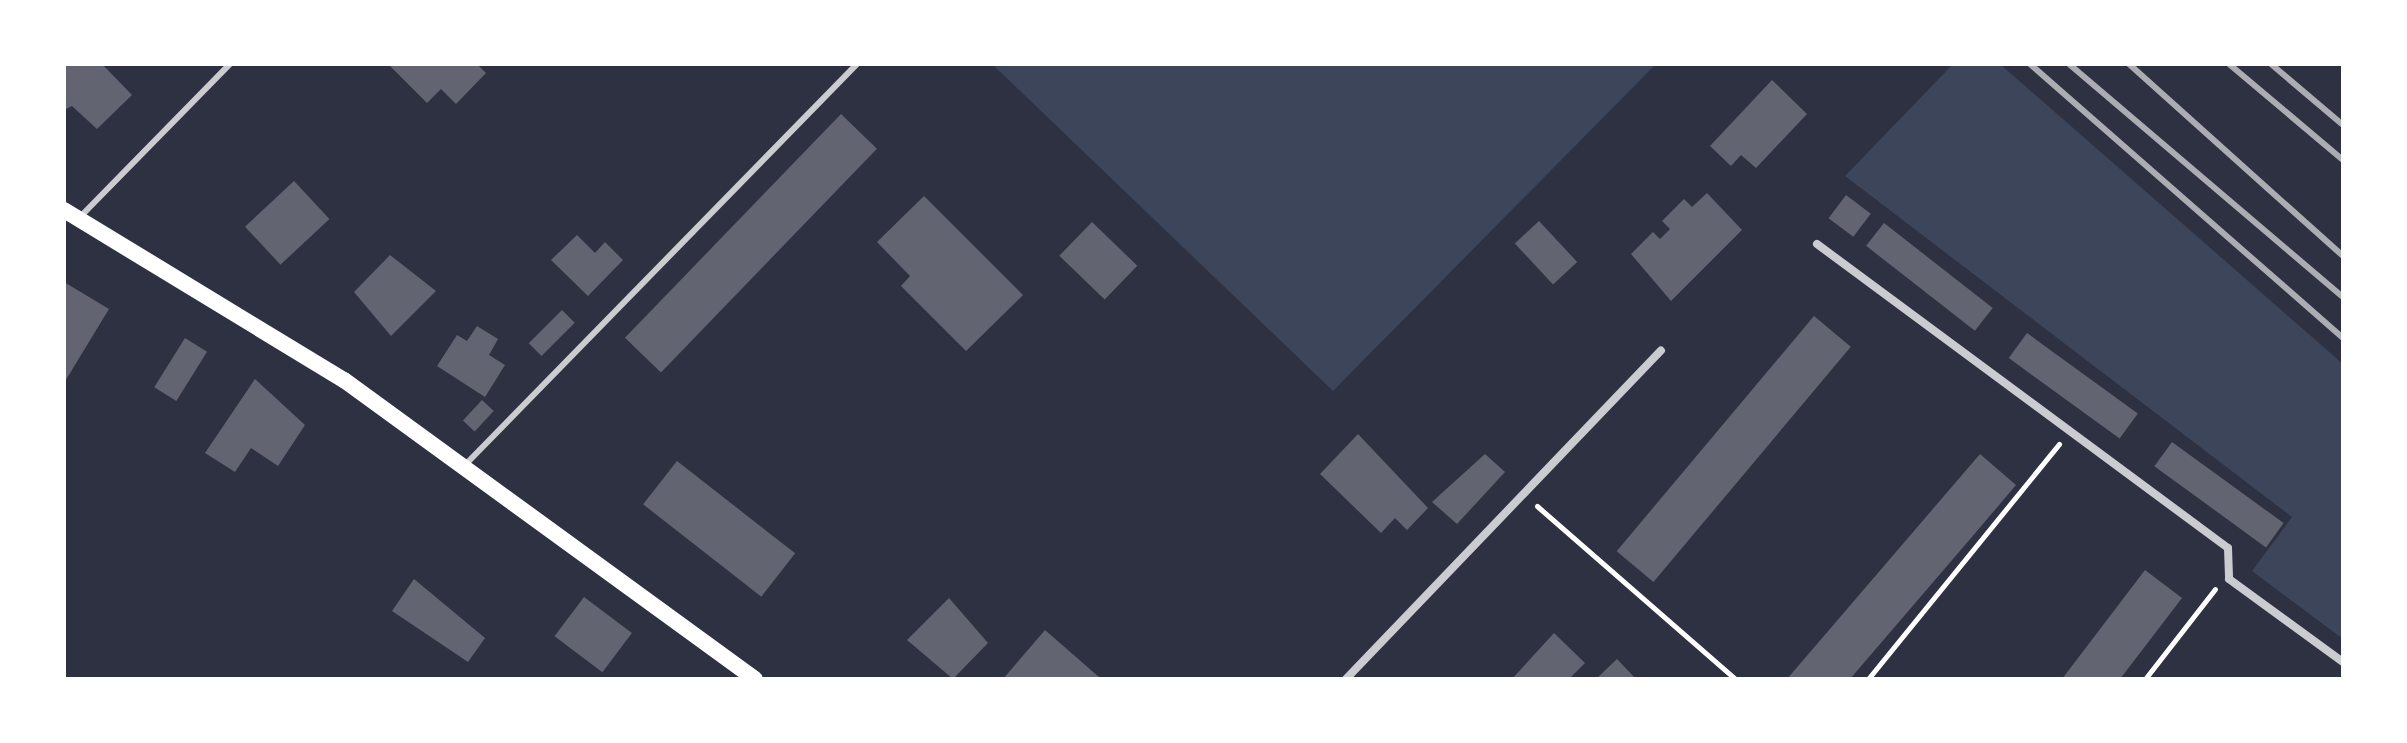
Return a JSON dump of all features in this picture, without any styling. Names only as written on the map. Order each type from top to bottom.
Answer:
[{"type":"main road","points":[[71,215],[344,380],[755,679]]},
{"type":"street","points":[[1817,244],[2228,548],[2229,579],[2343,662]]},
{"type":"street","points":[[1346,679],[1527,496],[1661,350]]},
{"type":"lane","points":[[71,215],[230,64]]},
{"type":"lane","points":[[464,466],[857,64]]},
{"type":"path","points":[[1868,679],[2070,431]]},
{"type":"path","points":[[1527,496],[1735,679]]},
{"type":"path","points":[[2145,679],[2210,592],[2229,579]]},
{"type":"shaded area","points":[[992,64],[1656,64],[1333,391]]},
{"type":"shaded area","points":[[1953,64],[2000,64],[2343,364],[2343,639],[2252,571],[2292,517],[1845,176]]},
{"type":"building","points":[[64,64],[102,64],[132,95],[97,129],[72,106],[64,110]]},
{"type":"building","points":[[388,64],[477,64],[486,73],[456,104],[441,89],[427,103]]},
{"type":"building","points":[[1772,80],[1807,114],[1756,168],[1741,155],[1731,166],[1710,146]]},
{"type":"building","points":[[841,114],[877,149],[661,372],[625,338]]},
{"type":"building","points":[[294,181],[329,219],[280,265],[245,227]]},
{"type":"building","points":[[1707,193],[1742,230],[1671,301],[1631,254],[1653,232],[1660,239],[1670,229],[1662,221],[1684,199],[1692,207]]},
{"type":"building","points":[[1846,195],[1871,214],[1853,237],[1829,218]]},
{"type":"building","points":[[924,196],[1023,295],[966,351],[901,286],[910,276],[877,242]]},
{"type":"building","points":[[1539,221],[1577,262],[1553,284],[1515,244]]},
{"type":"building","points":[[1092,222],[1137,266],[1105,300],[1059,256]]},
{"type":"building","points":[[1884,223],[1993,308],[1975,331],[1866,246]]},
{"type":"building","points":[[577,235],[595,253],[605,242],[623,260],[588,296],[551,260]]},
{"type":"building","points":[[390,255],[436,291],[391,336],[354,292]]},
{"type":"building","points":[[64,282],[109,309],[64,383]]},
{"type":"building","points":[[562,310],[575,323],[541,356],[529,343]]},
{"type":"building","points":[[1814,316],[1851,347],[1653,582],[1617,551]]},
{"type":"building","points":[[477,326],[498,339],[489,355],[505,365],[485,397],[437,366],[457,335],[467,341]]},
{"type":"building","points":[[2027,333],[2138,414],[2120,439],[2009,358]]},
{"type":"building","points":[[185,338],[207,352],[176,401],[154,387]]},
{"type":"building","points":[[255,379],[305,425],[278,466],[251,448],[235,472],[205,453]]},
{"type":"building","points":[[482,400],[494,411],[475,431],[463,420]]},
{"type":"building","points":[[1358,434],[1428,508],[1407,530],[1395,518],[1381,533],[1320,474]]},
{"type":"building","points":[[2172,442],[2284,523],[2266,547],[2154,466]]},
{"type":"building","points":[[1485,454],[1505,472],[1457,524],[1432,502]]},
{"type":"building","points":[[1980,454],[2016,485],[1977,531],[1850,679],[1787,679]]},
{"type":"building","points":[[677,461],[795,553],[761,597],[643,504]]},
{"type":"building","points":[[2145,570],[2182,598],[2120,679],[2062,679]]},
{"type":"building","points":[[414,579],[485,638],[468,662],[392,611]]},
{"type":"building","points":[[584,597],[632,633],[602,672],[555,636]]},
{"type":"building","points":[[949,598],[988,643],[953,679],[907,640]]},
{"type":"building","points":[[1045,630],[1099,677],[1098,679],[1003,679]]},
{"type":"building","points":[[1554,633],[1585,663],[1569,679],[1512,679]]},
{"type":"building","points":[[1617,659],[1636,679],[1596,679]]},
{"type":"railway","points":[[2030,64],[2343,338]]},
{"type":"railway","points":[[2069,64],[2343,297]]},
{"type":"railway","points":[[2129,64],[2343,256]]},
{"type":"railway","points":[[2229,64],[2343,160]]},
{"type":"railway","points":[[2271,64],[2343,125]]}]
